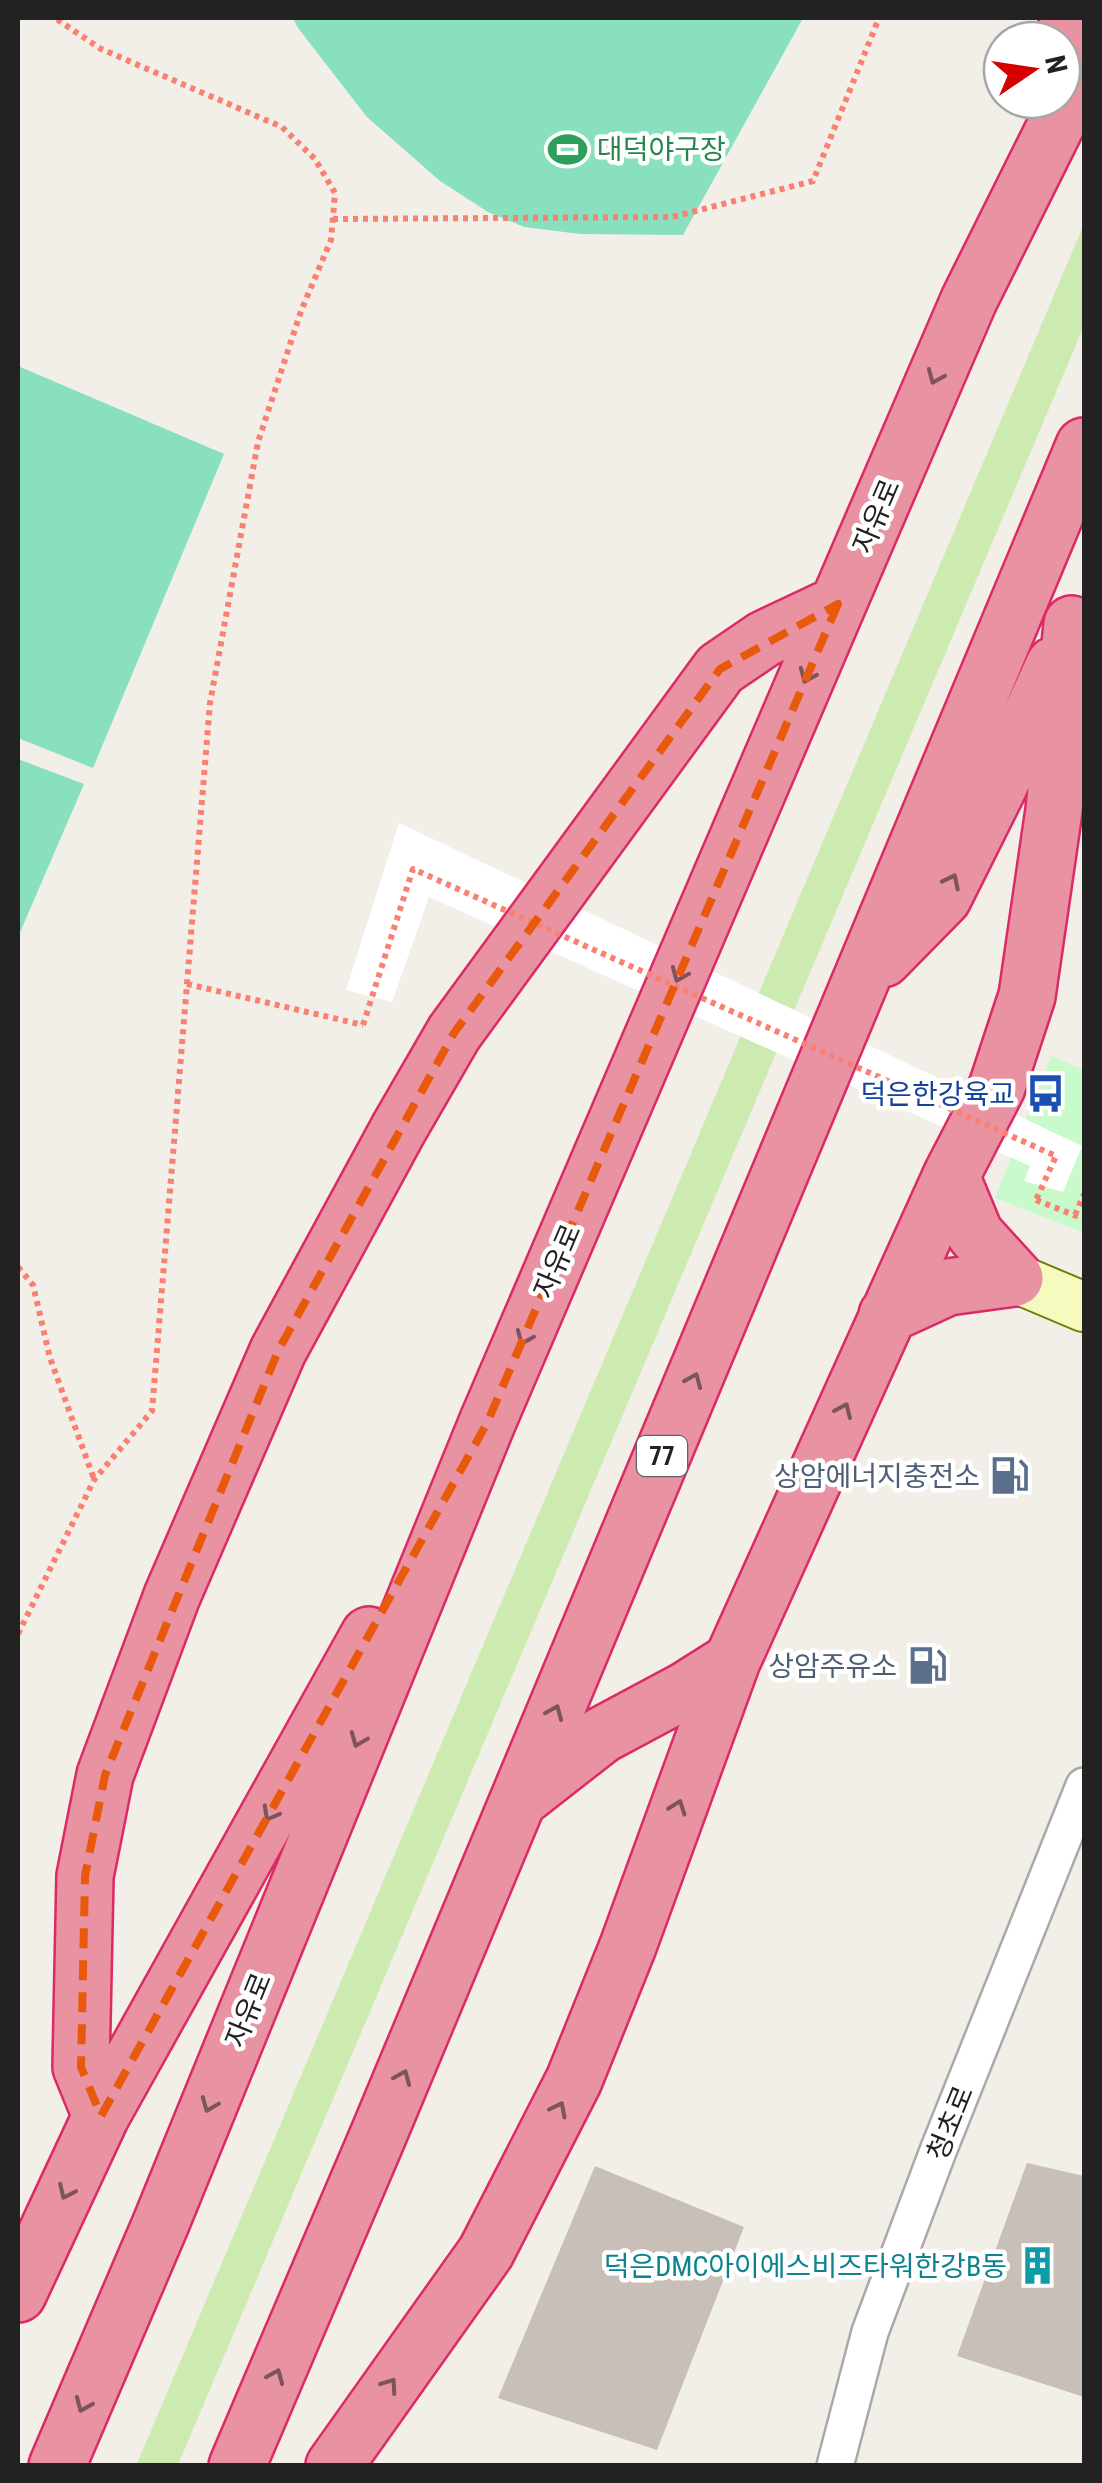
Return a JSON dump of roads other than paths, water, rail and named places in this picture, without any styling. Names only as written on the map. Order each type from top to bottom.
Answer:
[{"type":"highway","name":"자유로","points":[[57,2466],[161,2224],[488,1422],[838,604],[969,300],[1084,69]]},
{"type":"highway","points":[[969,300],[1033,120]]},
{"type":"highway","name":"77","points":[[238,2466],[1084,446]]},
{"type":"highway","points":[[101,2116],[81,2067],[85,1876],[105,1775],[172,1596],[278,1350],[454,1032],[720,669],[764,639],[838,604]]},
{"type":"highway","points":[[863,979],[943,898],[999,786],[1078,610]]},
{"type":"highway","points":[[334,2466],[486,2252],[574,2080],[628,1946],[732,1660],[951,1176],[997,1087],[1027,996],[1078,610]]},
{"type":"highway","points":[[951,1176],[975,1234],[1015,1278]]},
{"type":"highway","points":[[887,1315],[948,1288],[1015,1278]]},
{"type":"highway","points":[[18,2294],[101,2116],[488,1422]]},
{"type":"highway","points":[[518,1801],[602,1735],[732,1660]]},
{"type":"street","points":[[1015,1278],[1084,1307]]},
{"type":"street","name":"청초로","points":[[835,2466],[870,2332],[1084,1786]]},
{"type":"place","name":"대덕야구장","points":[[567,149]]},
{"type":"place","name":"덕은한강육교","points":[[1045,1094]]},
{"type":"place","name":"상암에너지충전소","points":[[1010,1476]]},
{"type":"place","name":"상암주유소","points":[[927,1666]]},
{"type":"place","name":"덕은DMC아이에스비즈타워한강B동","points":[[1037,2266]]}]
